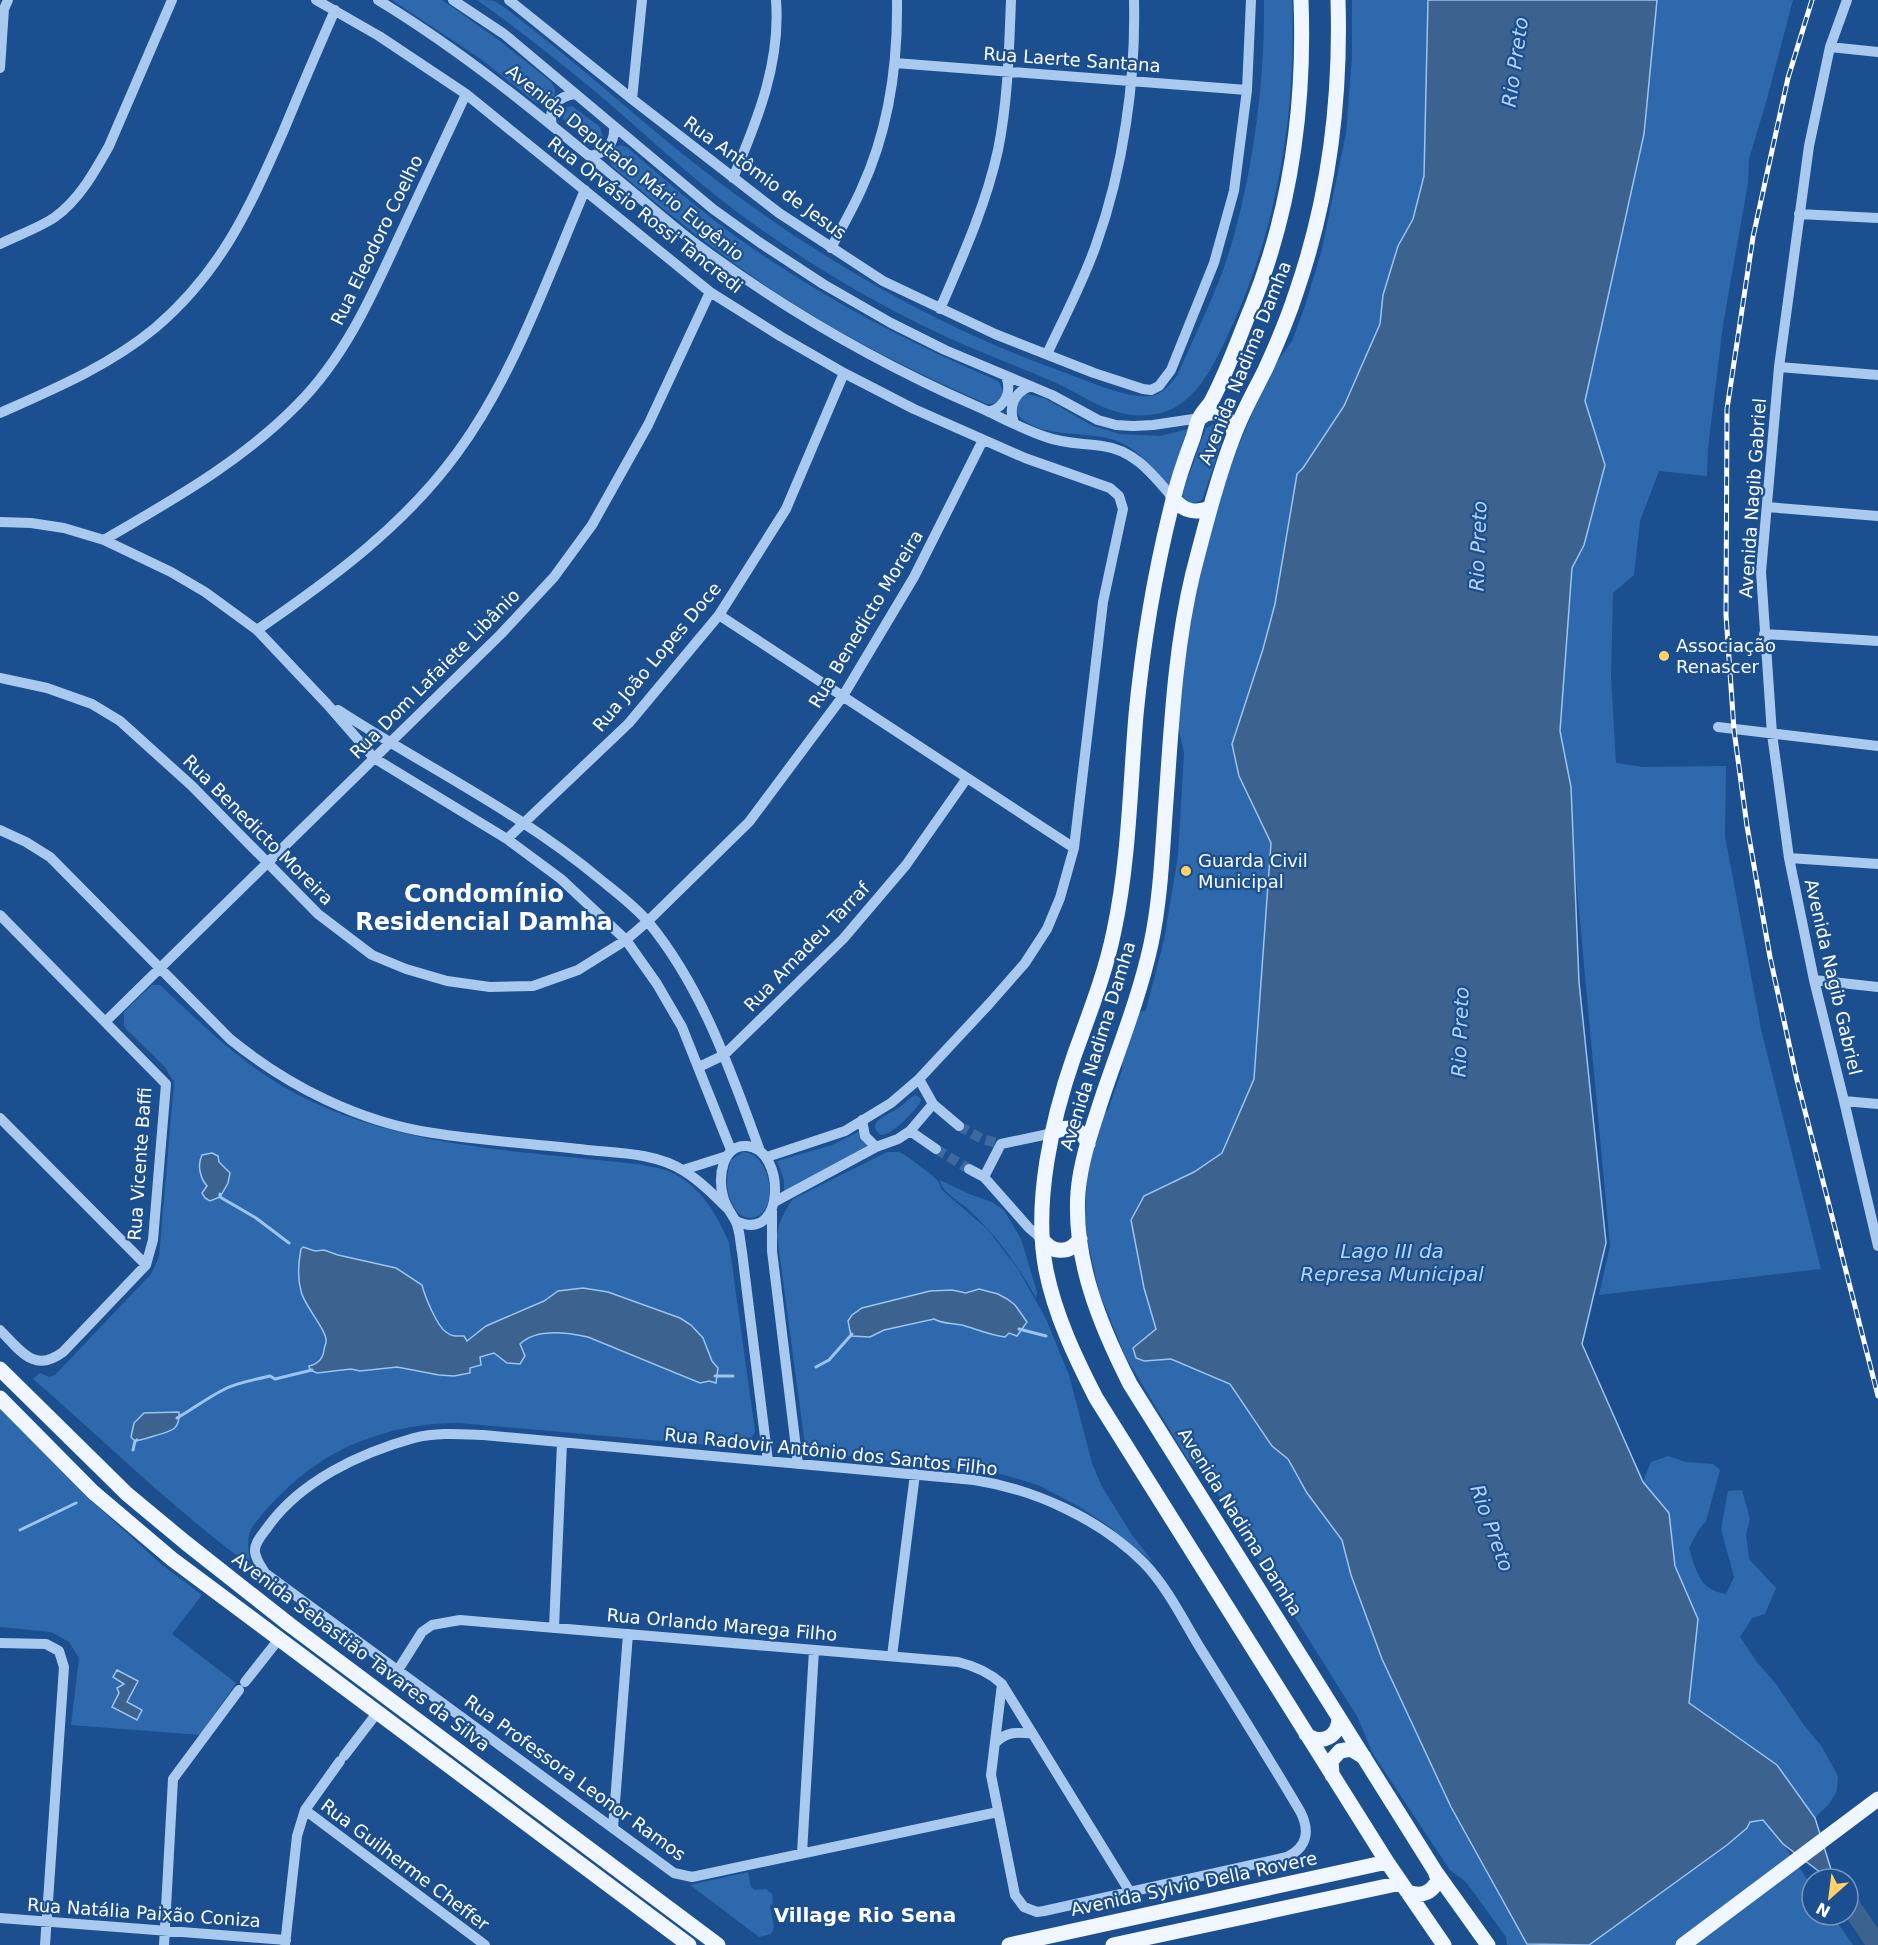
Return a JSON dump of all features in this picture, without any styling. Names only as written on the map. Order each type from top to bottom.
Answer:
[{"type":"main road","name":"Avenida Nadima Damha","points":[[1300,0],[1301,52],[1298,112],[1285,200],[1271,252],[1252,305],[1211,402],[1200,417],[1173,498],[1156,568],[1145,641],[1121,897],[1102,980],[1073,1059],[1053,1134],[1046,1177],[1042,1239],[1045,1266],[1055,1304],[1076,1357],[1096,1398],[1387,1862],[1444,1945]]},
{"type":"main road","name":"Avenida Nadima Damha","points":[[1338,0],[1336,94],[1320,208],[1305,267],[1288,316],[1234,434],[1210,508],[1192,576],[1178,663],[1161,880],[1152,940],[1132,1010],[1083,1160],[1078,1194],[1080,1239],[1094,1302],[1130,1384],[1435,1871],[1488,1945]]},
{"type":"main road","points":[[1200,417],[1209,412],[1221,415],[1231,423],[1234,434]]},
{"type":"main road","points":[[1173,498],[1190,511],[1197,512],[1210,508]]},
{"type":"main road","points":[[1053,1134],[1062,1128],[1072,1128],[1082,1134],[1088,1144]]},
{"type":"main road","points":[[1042,1239],[1048,1246],[1061,1251],[1072,1248],[1080,1239]]},
{"type":"main road","name":"Avenida Sebastião Tavares da Silva","points":[[0,1369],[127,1494],[181,1539],[290,1625],[718,1945]]},
{"type":"main road","points":[[0,1398],[93,1492],[168,1555],[689,1945]]},
{"type":"main road","points":[[168,1555],[175,1542],[181,1539]]},
{"type":"main road","points":[[1306,1734],[1314,1739],[1328,1738],[1336,1732],[1340,1718]]},
{"type":"main road","points":[[1332,1775],[1331,1761],[1340,1751],[1351,1749],[1364,1758]]},
{"type":"main road","points":[[478,1788],[484,1775],[489,1773]]},
{"type":"main road","points":[[1683,1945],[1878,1799]]},
{"type":"main road","name":"Avenida Sylvio Della Rovere","points":[[1018,1944],[1387,1862]]},
{"type":"main road","points":[[1113,1945],[1330,1898],[1404,1887],[1420,1895],[1428,1893],[1434,1887],[1437,1880],[1435,1871]]},
{"type":"main road","points":[[1325,1875],[1330,1898]]},
{"type":"street","points":[[0,68],[4,9],[8,0]]},
{"type":"street","points":[[0,244],[54,217],[73,201],[98,167],[172,0]]},
{"type":"street","name":"Rua Orvásio Rossi Tancredi","points":[[316,0],[379,36],[466,94],[710,292],[780,336],[844,373],[914,409],[983,441],[1116,492],[1123,509],[1103,602],[1074,848]]},
{"type":"street","name":"Avenida Deputado Mário Eugênio","points":[[378,0],[421,26],[480,68],[690,239],[806,319],[876,359],[1046,437],[1067,443],[1105,446],[1119,450],[1143,464],[1173,498]]},
{"type":"street","name":"Avenida Deputado Mário Eugênio","points":[[453,0],[504,34],[713,209],[823,284],[891,323],[1031,386],[1098,420],[1116,425],[1153,425],[1200,417]]},
{"type":"street","name":"Rua Antômio de Jesus","points":[[509,0],[521,4],[632,99],[779,213],[883,281],[940,309],[1047,354],[1094,373],[1151,390],[1159,386],[1171,370],[1214,262],[1234,191],[1247,90]]},
{"type":"street","points":[[632,99],[642,0]]},
{"type":"street","points":[[734,178],[760,113],[773,62],[776,0]]},
{"type":"street","points":[[831,248],[861,190],[873,160],[889,101],[895,63],[897,0]]},
{"type":"street","points":[[940,309],[975,226],[998,151],[1008,72],[1011,0]]},
{"type":"street","points":[[1047,354],[1096,246],[1116,178],[1130,81],[1134,0]]},
{"type":"street","points":[[1247,90],[1251,0]]},
{"type":"street","name":"Avenida Nagib Gabriel","points":[[1846,0],[1830,47],[1809,146],[1779,368],[1761,572],[1772,734],[1789,858],[1814,980],[1876,1229],[1878,1246]]},
{"type":"street","points":[[0,413],[71,382],[104,363],[154,329],[196,287],[230,242],[253,200],[335,10]]},
{"type":"street","points":[[1830,47],[1878,52]]},
{"type":"street","name":"Rua Laerte Santana","points":[[895,63],[1247,90]]},
{"type":"street","name":"Rua Eleodoro Coelho","points":[[104,540],[193,488],[224,467],[260,439],[298,404],[317,381],[364,312],[466,94]]},
{"type":"street","points":[[552,125],[551,114],[556,103],[564,96],[575,94]]},
{"type":"street","points":[[589,156],[599,154],[608,148],[613,138],[614,127]]},
{"type":"street","points":[[257,630],[312,592],[374,543],[407,512],[457,453],[503,376],[585,190]]},
{"type":"street","points":[[1799,214],[1878,218]]},
{"type":"street","name":"Rua Dom Lafaiete Libânio","points":[[106,1021],[501,634],[554,577],[592,525],[648,425],[710,292]]},
{"type":"street","points":[[1779,368],[1878,375]]},
{"type":"street","name":"Rua João Lopes Doce","points":[[507,840],[629,723],[719,615],[786,508],[844,373]]},
{"type":"street","points":[[989,412],[999,408],[1006,400],[1009,388],[1006,376]]},
{"type":"street","points":[[1014,423],[1011,412],[1013,401],[1020,392],[1031,386]]},
{"type":"street","name":"Rua Benedicto Moreira","points":[[0,678],[47,688],[92,704],[120,722],[192,786],[318,914],[372,955],[406,969],[447,981],[490,987],[533,986],[578,970],[626,940],[749,822],[843,696],[914,578],[983,441]]},
{"type":"street","points":[[1767,507],[1878,516]]},
{"type":"street","points":[[0,522],[31,523],[64,528],[104,540],[171,572],[205,592],[257,630],[374,758],[507,840],[561,879],[626,940],[657,984],[682,1027],[699,1067],[729,1153],[720,1181],[728,1209]]},
{"type":"street","points":[[683,1170],[729,1153],[735,1147],[749,1146],[764,1154],[845,1131],[891,1103],[919,1079],[1025,963],[1047,929],[1060,898],[1074,848],[719,615]]},
{"type":"street","points":[[1764,634],[1878,641]]},
{"type":"street","points":[[327,704],[525,824],[581,863],[648,921],[682,972],[708,1017],[772,1170],[775,1184],[772,1251],[798,1464]]},
{"type":"street","points":[[1718,727],[1878,746]]},
{"type":"street","name":"Rua Amadeu Tarraf","points":[[699,1067],[724,1055],[843,939],[906,866],[967,778]]},
{"type":"street","points":[[0,830],[26,842],[50,858],[230,1039],[259,1062],[298,1086],[337,1105],[374,1119],[432,1133],[657,1159],[683,1170],[710,1191],[728,1209],[736,1221],[742,1252],[768,1461]]},
{"type":"street","points":[[1789,858],[1878,864]]},
{"type":"street","name":"Rua Vicente Baffi","points":[[0,915],[166,1084],[153,1240],[146,1265],[54,1359],[43,1362],[32,1360],[0,1330]]},
{"type":"street","points":[[1814,980],[1878,987]]},
{"type":"street","points":[[919,1079],[933,1104],[959,1126]]},
{"type":"street","points":[[1844,1101],[1878,1104]]},
{"type":"street","points":[[736,1221],[744,1225],[762,1222],[773,1205],[876,1147],[898,1139],[910,1131],[933,1104]]},
{"type":"street","points":[[0,1118],[146,1265]]},
{"type":"street","points":[[862,1120],[865,1136],[876,1147]]},
{"type":"street","points":[[910,1131],[936,1149]]},
{"type":"street","points":[[984,1177],[1001,1144],[1053,1134]]},
{"type":"street","points":[[969,1169],[984,1177],[1029,1228],[1042,1239]]},
{"type":"street","name":"Rua Radovir Antônio dos Santos Filho","points":[[255,1551],[260,1537],[287,1504],[329,1473],[352,1460],[417,1437],[449,1434],[483,1435],[915,1474],[996,1483],[1036,1496],[1090,1523],[1115,1539],[1144,1564],[1170,1599],[1300,1811],[1307,1827],[1306,1836],[1296,1853],[1287,1857],[1130,1892]]},
{"type":"street","points":[[554,1628],[562,1443]]},
{"type":"street","points":[[892,1656],[915,1474]]},
{"type":"street","name":"Rua Professora Leonor Ramos","points":[[255,1551],[258,1562],[265,1572],[674,1873],[692,1876],[998,1812]]},
{"type":"street","name":"Rua Orlando Marega Filho","points":[[398,1670],[422,1632],[432,1625],[460,1620],[958,1662],[982,1670],[1002,1684],[1130,1892]]},
{"type":"street","points":[[613,1828],[628,1634]]},
{"type":"street","points":[[164,1945],[173,1779],[279,1639]]},
{"type":"street","points":[[0,1643],[46,1644],[59,1651],[64,1667],[45,1945]]},
{"type":"street","points":[[802,1853],[814,1650]]},
{"type":"street","points":[[1002,1684],[991,1775],[1013,1889],[1019,1902],[1024,1907],[1037,1912],[1130,1892]]},
{"type":"street","points":[[285,1943],[297,1836],[305,1810],[377,1713]]},
{"type":"street","points":[[995,1743],[1001,1736],[1012,1732],[1033,1734]]},
{"type":"street","name":"Rua Guilherme Cheffer","points":[[305,1810],[485,1945]]},
{"type":"street","name":"Rua Natália Paixão Coniza","points":[[0,1918],[285,1943]]},
{"type":"shaded area","points":[[392,0],[442,0],[500,41],[550,81],[555,89],[554,98],[549,103],[536,103],[482,60]]},
{"type":"shaded area","points":[[477,0],[494,1],[507,9],[681,153],[731,191],[783,228],[890,294],[1003,349],[1106,388],[1130,395],[1150,396],[1163,391],[1178,374],[1222,274],[1247,181],[1257,121],[1263,59],[1264,0],[1292,0],[1293,44],[1286,131],[1280,174],[1258,258],[1243,299],[1215,362],[1193,393],[1184,402],[1161,413],[1130,415],[1116,412],[1063,386],[938,333],[809,262],[719,198],[597,93]]},
{"type":"shaded area","points":[[1352,0],[1428,0],[1424,176],[1413,219],[1398,246],[1383,295],[1380,324],[1344,406],[1297,474],[1275,604],[1263,649],[1239,776],[1271,843],[1254,1079],[1222,1153],[1194,1172],[1144,1196],[1144,1288],[1156,1329],[1133,1349],[1136,1358],[1144,1361],[1171,1359],[1230,1384],[1272,1445],[1288,1459],[1307,1493],[1342,1540],[1351,1575],[1382,1659],[1451,1807],[1527,1943],[1531,1945],[1507,1945],[1506,1937],[1466,1882],[1450,1870],[1373,1754],[1358,1718],[1209,1480],[1187,1458],[1126,1358],[1099,1292],[1085,1218],[1087,1172],[1101,1117],[1108,1110],[1122,1070],[1122,1055],[1138,1013],[1146,1010],[1164,940],[1178,856],[1184,753],[1178,726],[1184,649],[1198,578],[1216,508],[1238,447],[1270,372],[1292,341],[1321,253],[1346,134],[1352,56]]},
{"type":"shaded area","points":[[1657,0],[1793,0],[1749,159],[1748,183],[1723,325],[1708,448],[1707,476],[1659,471],[1640,521],[1634,575],[1613,593],[1611,677],[1616,763],[1642,767],[1726,766],[1725,836],[1761,1029],[1821,1269],[1599,1295],[1610,1246],[1573,846],[1571,787],[1560,731],[1572,568],[1584,545],[1605,466],[1585,401],[1644,134]]},
{"type":"shaded area","points":[[572,106],[600,127],[603,137],[598,142],[588,141],[563,119],[564,110]]},
{"type":"shaded area","points":[[620,145],[627,147],[722,226],[755,250],[873,322],[998,381],[1001,385],[1002,397],[992,404],[987,404],[858,342],[797,306],[690,230],[612,166],[610,153]]},
{"type":"shaded area","points":[[1027,394],[1044,398],[1093,426],[1120,434],[1160,436],[1189,429],[1170,486],[1131,448],[1114,440],[1033,426],[1015,410],[1021,396]]},
{"type":"shaded area","points":[[1214,424],[1219,425],[1225,433],[1202,500],[1192,504],[1184,499],[1182,494],[1206,428]]},
{"type":"shaded area","points":[[152,985],[160,985],[216,1037],[252,1066],[295,1093],[341,1114],[388,1129],[437,1140],[655,1167],[687,1182],[712,1210],[729,1243],[755,1431],[748,1443],[741,1448],[459,1423],[405,1428],[342,1449],[300,1477],[253,1526],[248,1539],[251,1566],[167,1499],[33,1379],[40,1373],[49,1377],[55,1375],[151,1274],[159,1257],[174,1082],[164,1066],[124,1025],[124,1012]]},
{"type":"shaded area","points":[[916,1095],[921,1099],[920,1103],[897,1128],[886,1134],[878,1133],[875,1127],[878,1121]]},
{"type":"shaded area","points":[[860,1131],[868,1145],[784,1192],[784,1180],[777,1161],[832,1145]]},
{"type":"shaded area","points":[[743,1152],[753,1155],[761,1162],[769,1185],[766,1207],[760,1215],[751,1218],[742,1216],[736,1210],[730,1199],[728,1188],[727,1177],[731,1160]]},
{"type":"shaded area","points":[[887,1152],[899,1152],[905,1155],[932,1175],[942,1190],[987,1229],[1018,1269],[1046,1319],[1069,1375],[1092,1463],[1101,1485],[1132,1535],[1154,1563],[1107,1525],[1078,1506],[1038,1485],[1001,1474],[814,1452],[805,1445],[777,1236],[779,1226],[793,1199]]},
{"type":"shaded area","points":[[940,1180],[992,1202],[1004,1210],[1021,1239],[1037,1292],[1036,1298],[1014,1262],[997,1240],[968,1209],[947,1193]]},
{"type":"shaded area","points":[[0,1408],[85,1495],[161,1564],[202,1595],[172,1634],[236,1683],[200,1735],[71,1725],[79,1658],[69,1642],[51,1632],[0,1627]]},
{"type":"shaded area","points":[[1668,1456],[1686,1462],[1713,1464],[1720,1470],[1706,1521],[1689,1548],[1704,1583],[1717,1592],[1726,1594],[1734,1577],[1721,1529],[1728,1491],[1742,1490],[1750,1519],[1746,1534],[1749,1559],[1776,1588],[1765,1614],[1752,1618],[1740,1637],[1822,1747],[1838,1776],[1837,1791],[1829,1804],[1815,1818],[1777,1765],[1689,1703],[1698,1619],[1675,1566],[1669,1513],[1643,1482],[1651,1462]]},
{"type":"shaded area","points":[[1763,1820],[1800,1869],[1800,1927],[1840,1927],[1853,1945],[1589,1945],[1727,1845],[1747,1828],[1749,1822]]},
{"type":"shaded area","points":[[748,1872],[751,1887],[755,1890],[766,1889],[772,1894],[773,1903],[770,1906],[774,1928],[771,1934],[759,1937],[690,1885]]},
{"type":"water","name":"Lago III da Represa Municipal","points":[[1428,0],[1657,0],[1644,134],[1585,401],[1605,465],[1584,545],[1572,568],[1560,731],[1571,787],[1579,982],[1606,1243],[1582,1344],[1643,1482],[1669,1513],[1675,1566],[1698,1619],[1689,1703],[1777,1765],[1815,1818],[1830,1867],[1813,1867],[1783,1844],[1763,1820],[1750,1822],[1747,1828],[1727,1845],[1589,1945],[1527,1944],[1451,1807],[1382,1659],[1351,1575],[1342,1540],[1307,1493],[1288,1459],[1272,1446],[1230,1384],[1171,1359],[1144,1361],[1136,1358],[1133,1348],[1156,1329],[1144,1288],[1131,1220],[1144,1196],[1194,1172],[1222,1153],[1254,1079],[1271,843],[1239,776],[1232,744],[1275,604],[1297,474],[1344,406],[1380,324],[1383,295],[1398,246],[1413,219],[1424,176]]},
{"type":"water","points":[[212,1153],[218,1156],[219,1162],[230,1173],[228,1183],[220,1197],[210,1201],[202,1193],[207,1186],[201,1175],[200,1163],[202,1155]]},
{"type":"water","points":[[303,1247],[396,1268],[422,1285],[432,1311],[443,1329],[448,1334],[464,1336],[467,1341],[486,1326],[544,1301],[558,1291],[583,1288],[608,1292],[680,1318],[691,1325],[703,1338],[712,1361],[718,1368],[716,1383],[709,1381],[700,1383],[588,1337],[561,1333],[534,1335],[520,1344],[525,1356],[520,1364],[507,1363],[494,1353],[480,1357],[481,1365],[470,1368],[470,1373],[454,1376],[397,1367],[317,1373],[310,1370],[309,1366],[321,1358],[326,1337],[306,1304],[301,1291],[298,1270]]},
{"type":"water","points":[[979,1289],[998,1294],[1015,1305],[1027,1322],[1017,1336],[1009,1333],[1005,1337],[999,1336],[934,1319],[884,1330],[870,1337],[851,1336],[848,1321],[862,1308],[930,1291],[952,1290],[966,1293]]},
{"type":"water","points":[[179,1412],[178,1423],[172,1430],[138,1441],[131,1437],[134,1423],[144,1413]]},
{"type":"water","points":[[117,1670],[138,1681],[127,1702],[142,1710],[137,1720],[112,1707],[119,1693],[117,1688],[124,1684],[113,1677]]},
{"type":"waterway","points":[[220,1194],[220,1197],[256,1218],[289,1243]]},
{"type":"waterway","points":[[1019,1329],[1046,1336]]},
{"type":"waterway","points":[[816,1367],[829,1360],[852,1334]]},
{"type":"waterway","points":[[177,1418],[234,1385],[270,1376],[275,1379],[312,1370]]},
{"type":"waterway","points":[[715,1376],[733,1376]]},
{"type":"waterway","points":[[133,1450],[137,1440]]},
{"type":"waterway","points":[[20,1530],[76,1503]]},
{"type":"waterway","name":"Rio Preto","points":[[1860,1920],[1877,1945]]},
{"type":"tunnel","points":[[959,1126],[982,1139],[1001,1144]]},
{"type":"tunnel","points":[[936,1149],[969,1169]]},
{"type":"railway","points":[[1812,0],[1788,78],[1753,237],[1727,409],[1726,615],[1734,730],[1747,826],[1770,957],[1797,1080],[1878,1396]]},
{"type":"place","name":"Associação Renascer","points":[[1664,656]]},
{"type":"place","name":"Guarda Civil Municipal","points":[[1186,871]]},
{"type":"district","name":"Condomínio Residencial Damha","points":[[484,908]]},
{"type":"district","name":"Village Rio Sena","points":[[865,1915]]}]
